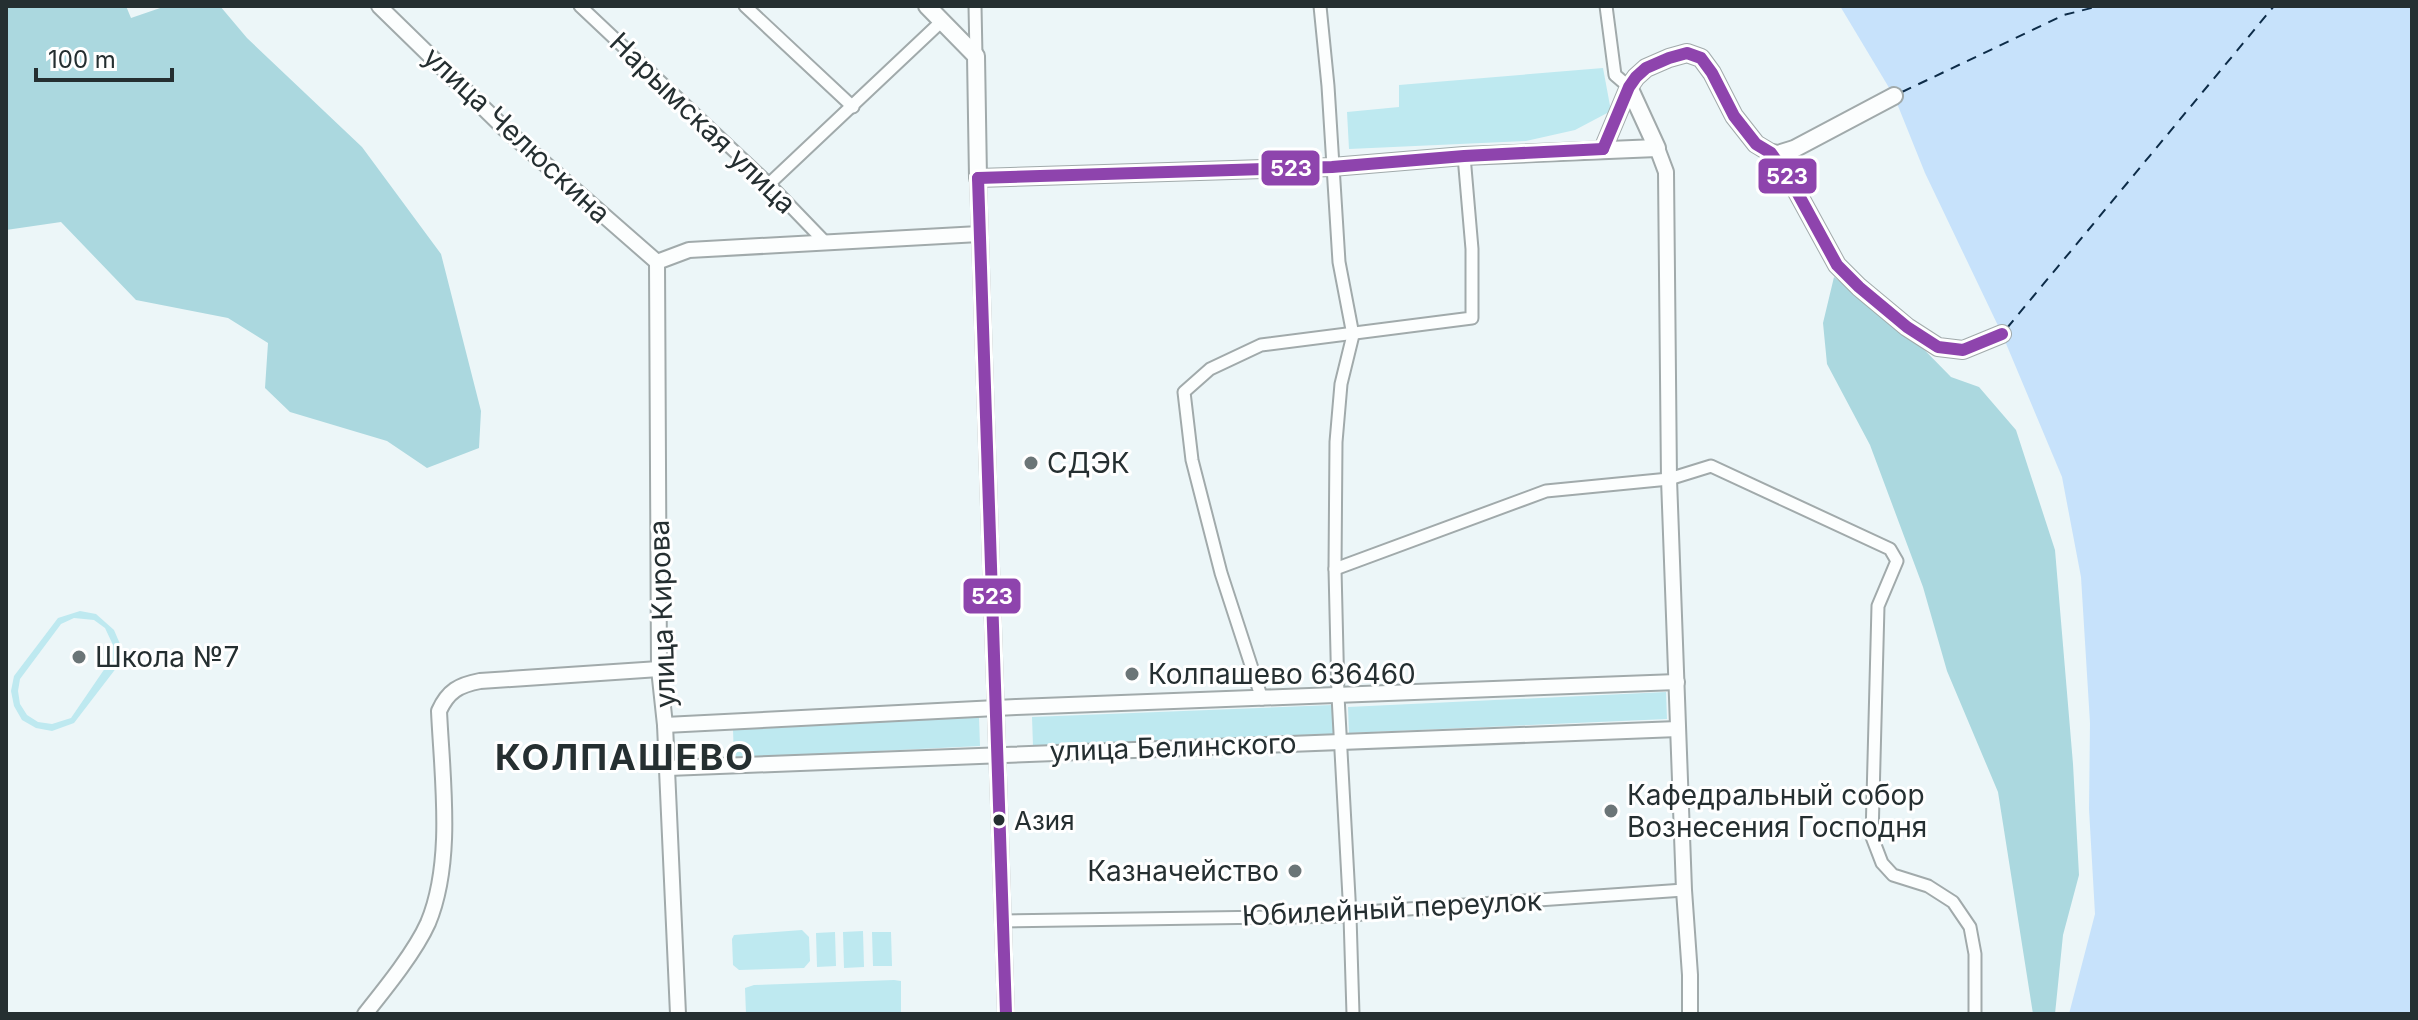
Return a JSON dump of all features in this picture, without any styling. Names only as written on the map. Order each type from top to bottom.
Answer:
[{"type":"main road","points":[[927,6],[976,56],[978,178],[1332,167],[1464,156],[1657,148],[1629,87]]},
{"type":"main road","points":[[1603,149],[1629,87],[1646,68],[1687,53],[1701,58],[1734,116],[1756,144],[1771,153],[1794,149],[1894,96]]},
{"type":"main road","points":[[1771,153],[1791,181],[1837,265],[1907,327],[1938,347],[1963,350],[2002,334]]},
{"type":"street","name":"улица Челюскина","points":[[379,6],[505,129],[657,262]]},
{"type":"street","name":"Нарымская улица","points":[[580,6],[769,184],[824,241]]},
{"type":"street","points":[[745,6],[853,107]]},
{"type":"street","points":[[975,6],[976,56]]},
{"type":"street","points":[[1320,6],[1339,262],[1353,335],[1341,384],[1336,442],[1335,569],[1353,1014]]},
{"type":"street","points":[[1606,6],[1615,75],[1629,87]]},
{"type":"street","points":[[769,184],[943,20]]},
{"type":"street","points":[[1657,148],[1666,172],[1669,479],[1690,1014]]},
{"type":"street","points":[[1262,699],[1221,573],[1196,474],[1184,392],[1210,369],[1261,345],[1472,318],[1472,249],[1464,156]]},
{"type":"street","points":[[978,178],[1006,1014]]},
{"type":"street","points":[[657,262],[689,250],[979,234]]},
{"type":"street","name":"улица Кирова","points":[[657,262],[659,669],[668,768],[678,1014]]},
{"type":"street","points":[[1335,569],[1546,491],[1669,479],[1711,466],[1890,549],[1897,561],[1878,606],[1872,837],[1882,863],[1893,875],[1928,886],[1953,902],[1970,927],[1975,954],[1975,1014]]},
{"type":"street","points":[[365,1014],[393,980],[428,924],[440,881],[444,838],[439,711],[446,695],[461,685],[480,681],[659,669]]},
{"type":"street","name":"улица Белинского","points":[[665,725],[995,708],[1677,682]]},
{"type":"street","name":"улица Белинского","points":[[668,768],[1678,729]]},
{"type":"street","name":"Юбилейный переулок","points":[[1003,921],[1350,916],[1379,911],[1684,890]]},
{"type":"shaded area","points":[[6,6],[126,6],[131,18],[166,6],[220,6],[247,38],[362,147],[441,254],[481,411],[479,448],[427,468],[387,441],[290,412],[265,388],[268,343],[228,318],[136,300],[61,222],[6,230]]},
{"type":"shaded area","points":[[1840,6],[2412,6],[2412,1014],[2069,1014],[2095,914],[2089,809],[2090,723],[2081,577],[2062,477],[2002,334],[1925,173],[1894,96]]},
{"type":"shaded area","points":[[1603,68],[1611,111],[1575,130],[1526,141],[1349,149],[1347,112],[1399,107],[1399,85]]},
{"type":"shaded area","points":[[1834,277],[1901,326],[1951,377],[1979,387],[2016,430],[2055,550],[2079,875],[2063,935],[2055,1014],[2033,1014],[1998,792],[1947,671],[1923,587],[1870,445],[1827,364],[1823,323]]},
{"type":"shaded area","points":[[80,611],[96,614],[114,630],[120,644],[117,667],[74,723],[52,731],[36,728],[22,720],[14,706],[11,691],[14,676],[58,618]],"holes":[[[74,618],[94,620],[105,628],[113,645],[112,658],[71,718],[52,724],[38,722],[27,715],[20,704],[20,679],[61,624]]]},
{"type":"shaded area","points":[[1666,692],[1667,719],[1349,733],[1348,707]]},
{"type":"shaded area","points":[[1332,705],[1333,734],[1033,746],[1032,717]]},
{"type":"shaded area","points":[[979,717],[980,746],[734,758],[733,730]]},
{"type":"shaded area","points":[[802,930],[809,937],[810,961],[804,968],[739,970],[733,965],[734,935]]},
{"type":"shaded area","points":[[863,931],[864,967],[844,968],[843,932]]},
{"type":"shaded area","points":[[835,932],[836,966],[817,967],[816,933]]},
{"type":"shaded area","points":[[872,932],[891,932],[892,966],[873,966]]},
{"type":"shaded area","points":[[901,981],[901,1014],[746,1014],[745,988],[754,985]]},
{"type":"ferry route","points":[[1902,92],[2064,15],[2099,6]]},
{"type":"ferry route","points":[[2007,328],[2274,6]]},
{"type":"transit line","name":"523","points":[[1603,149],[1636,77],[1646,68],[1669,58],[1687,53],[1701,58],[1734,116],[1756,144],[1771,153],[1791,181],[1837,265],[1859,287],[1907,327],[1938,347],[1963,350],[2002,334]]},
{"type":"transit line","name":"523","points":[[978,178],[1332,167],[1603,149]]},
{"type":"transit line","name":"523","points":[[978,178],[1006,1014]]},
{"type":"place","name":"СДЭК","points":[[1031,463]]},
{"type":"place","name":"Школа №7","points":[[79,657]]},
{"type":"place","name":"Колпашево 636460","points":[[1132,674]]},
{"type":"place","name":"Кафедральный собор Вознесения Господня","points":[[1611,811]]},
{"type":"place","name":"Азия","points":[[999,820]]},
{"type":"place","name":"Казначейство","points":[[1295,871]]},
{"type":"district","name":"КОЛПАШЕВО","points":[[625,757]]}]
